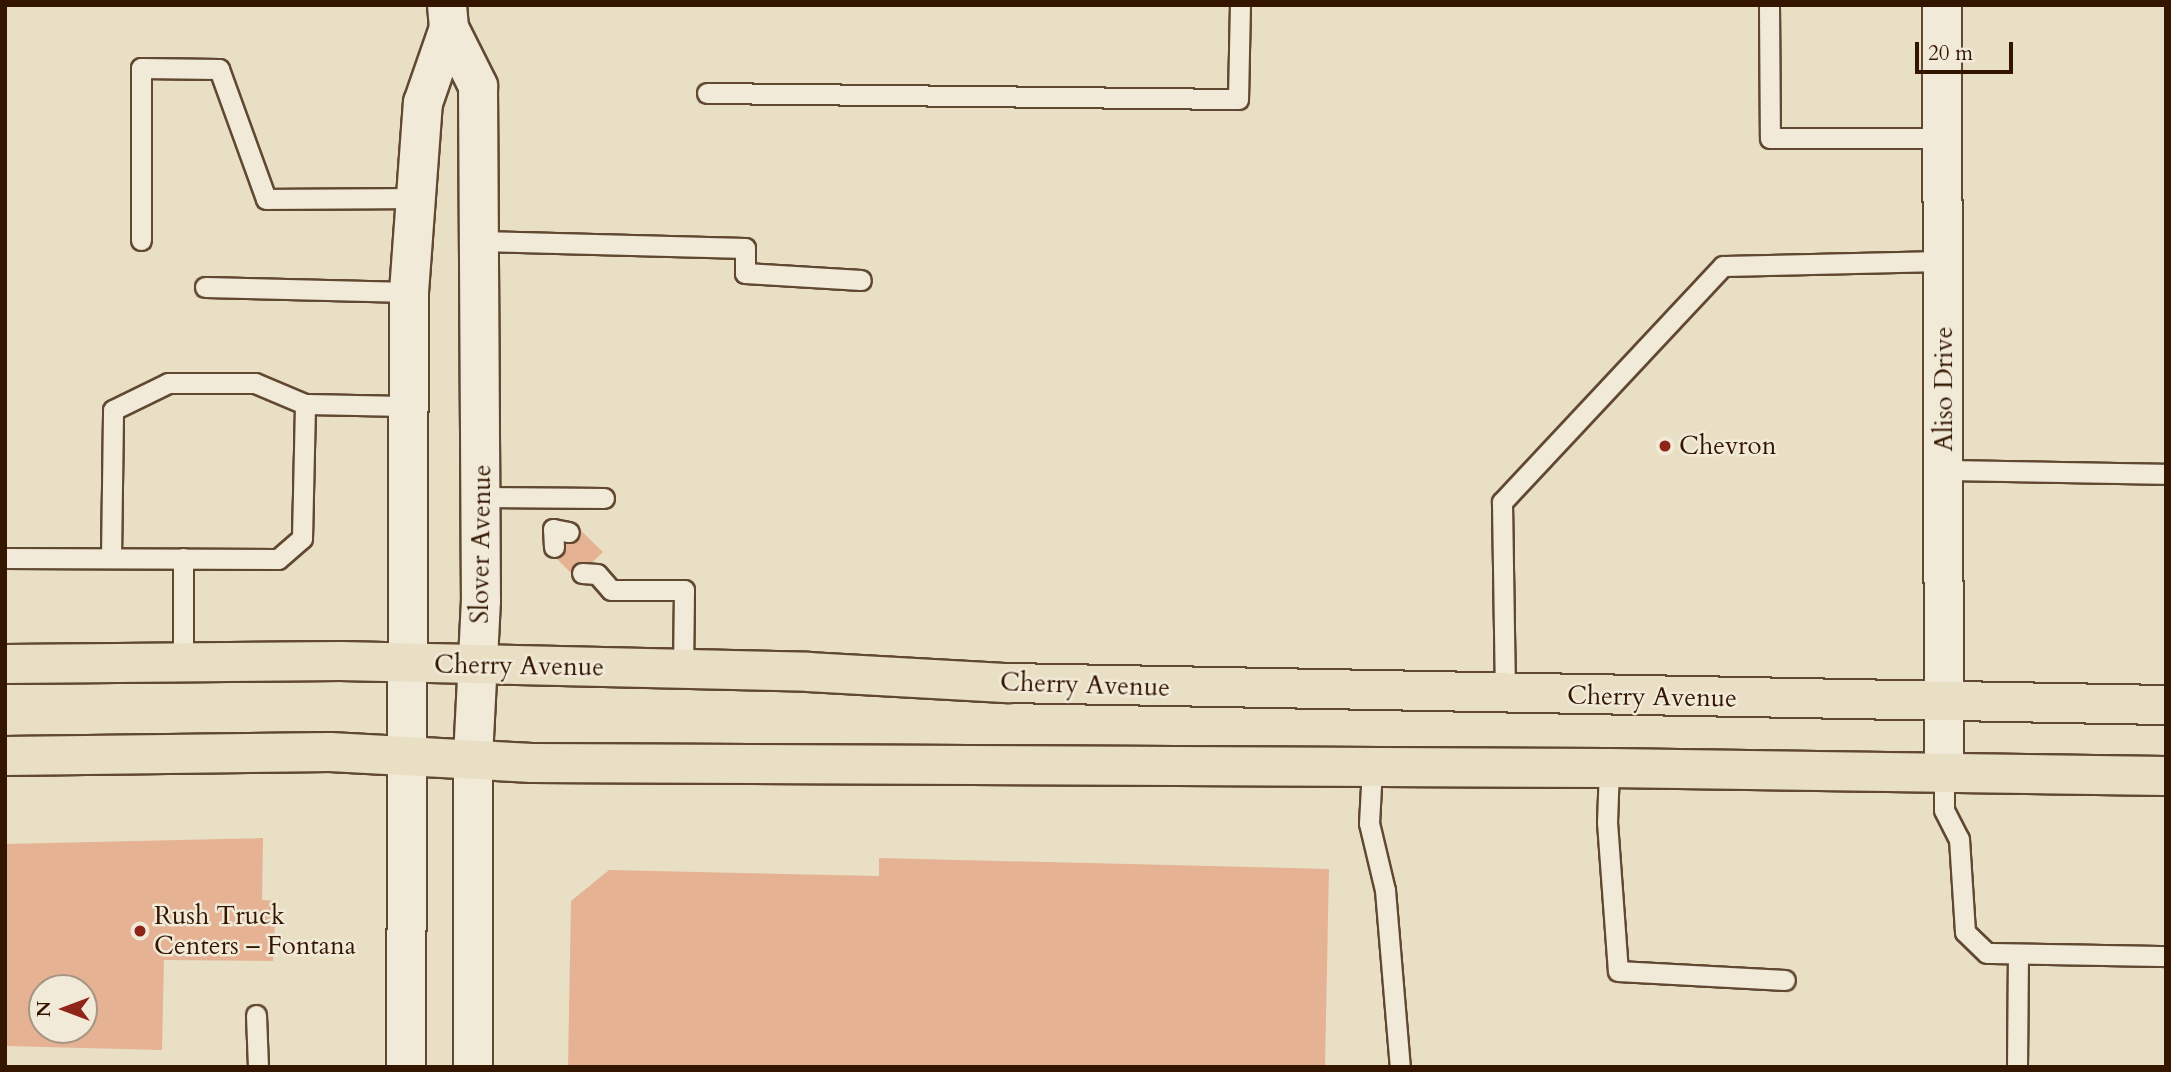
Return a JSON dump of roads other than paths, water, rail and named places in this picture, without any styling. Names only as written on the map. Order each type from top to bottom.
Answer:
[{"type":"main road","name":"Aliso Drive","points":[[1942,5],[1944,773]]},
{"type":"main road","name":"Slover Avenue","points":[[406,1067],[409,292],[423,103],[448,17]]},
{"type":"main road","name":"Slover Avenue","points":[[448,17],[478,86],[482,497],[473,759],[473,1067]]},
{"type":"main road","name":"Cherry Avenue","points":[[5,664],[183,662],[478,665],[683,669],[1008,683],[1944,703],[2166,705]]},
{"type":"main road","points":[[5,756],[330,752],[473,759],[1609,768],[2166,776]]},
{"type":"lane","points":[[707,93],[1238,100],[1240,5]]},
{"type":"lane","points":[[1769,5],[1770,138],[1943,138]]},
{"type":"lane","points":[[141,240],[141,68],[219,69],[266,199],[416,198]]},
{"type":"lane","points":[[481,241],[745,248],[745,273],[861,280]]},
{"type":"lane","points":[[1505,694],[1502,502],[1723,265],[1943,261]]},
{"type":"lane","points":[[205,287],[409,292]]},
{"type":"lane","points":[[111,558],[113,410],[168,383],[255,383],[305,404],[407,407]]},
{"type":"lane","points":[[5,558],[278,559],[302,538],[305,404]]},
{"type":"lane","points":[[1944,470],[2166,474]]},
{"type":"lane","points":[[482,497],[604,498]]},
{"type":"lane","points":[[553,498],[559,536]]},
{"type":"lane","points":[[183,558],[183,662]]},
{"type":"lane","points":[[591,569],[611,590],[684,590],[683,669]]},
{"type":"lane","points":[[1372,768],[1369,822],[1385,891],[1400,1067]]},
{"type":"lane","points":[[1609,768],[1607,822],[1618,971],[1785,980]]},
{"type":"lane","points":[[1944,773],[1944,810],[1959,839],[1965,932],[1987,953],[2166,956]]},
{"type":"lane","points":[[2017,1067],[2018,954]]},
{"type":"lane","points":[[256,1016],[258,1067]]},
{"type":"place","name":"Chevron","points":[[1665,446]]},
{"type":"place","name":"Rush Truck Centers – Fontana","points":[[140,931]]}]
